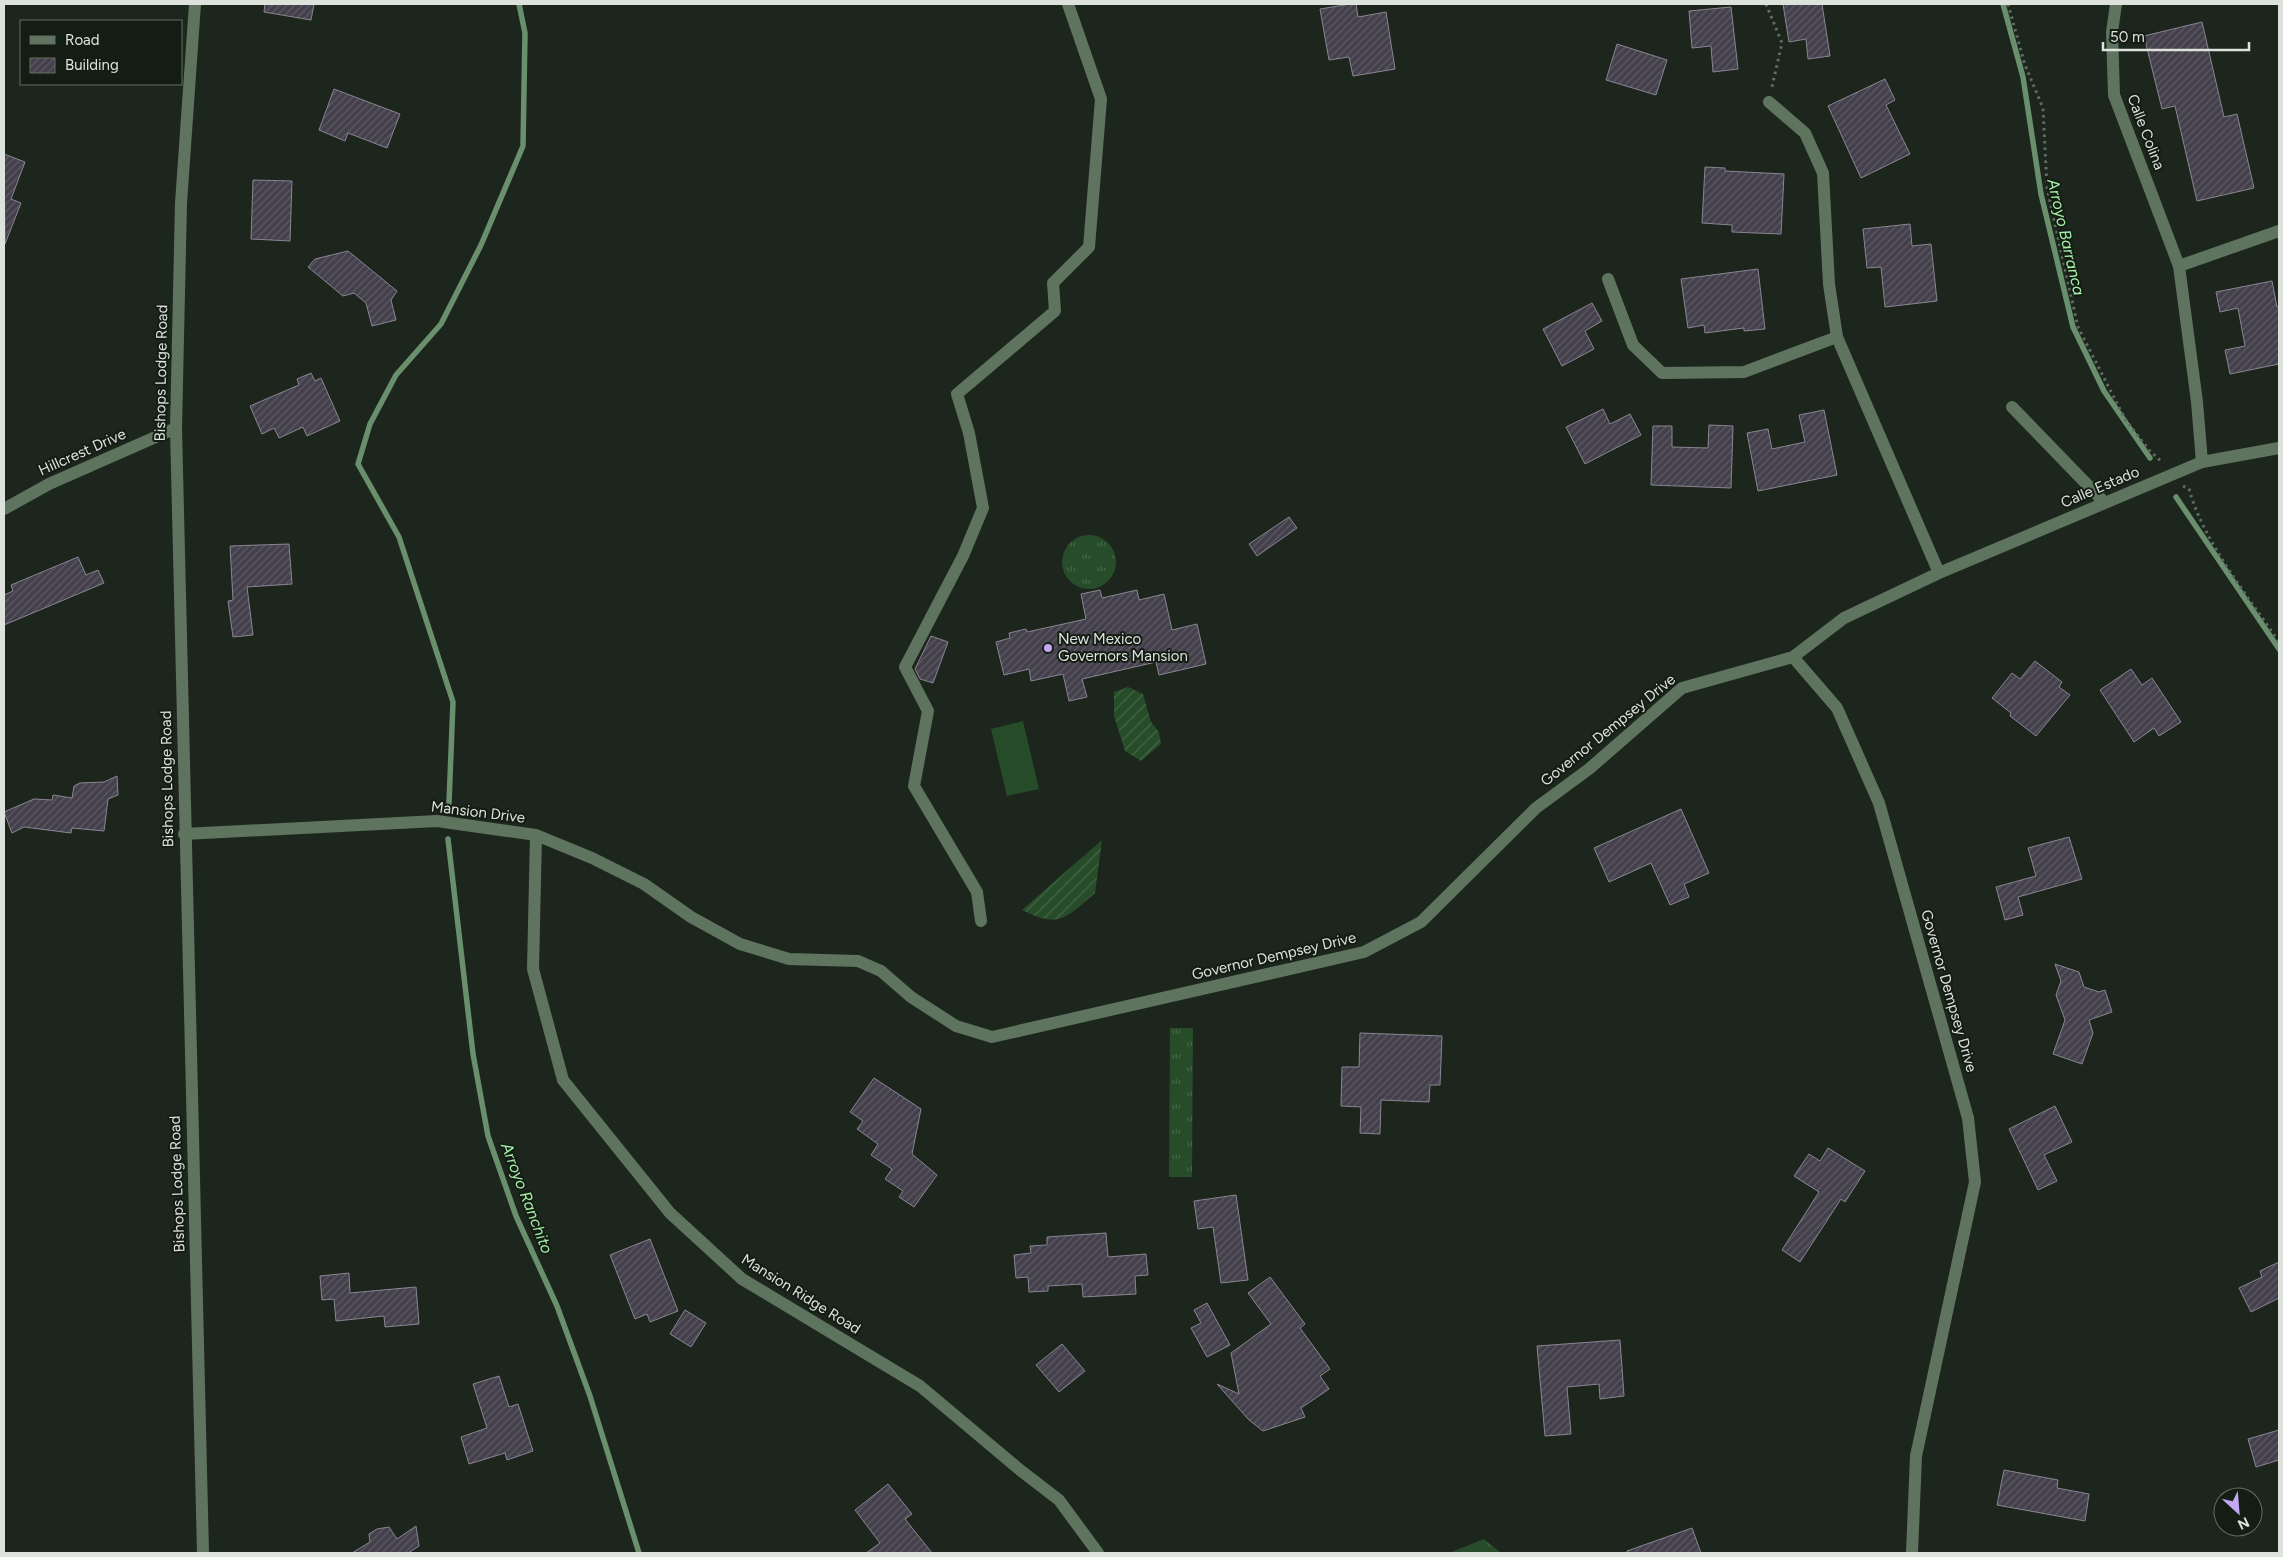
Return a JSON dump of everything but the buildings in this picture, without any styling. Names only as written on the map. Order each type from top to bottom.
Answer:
[{"type":"street","name":"Bishops Lodge Road","points":[[195,4],[181,203],[176,428],[184,834],[203,1553]]},
{"type":"street","points":[[981,921],[977,892],[914,786],[928,711],[905,667],[963,556],[983,508],[969,433],[957,394],[1055,311],[1053,283],[1089,247],[1100,99],[1068,4]]},
{"type":"street","name":"Calle Colina","points":[[2116,4],[2112,32],[2114,95],[2180,266],[2198,402],[2202,462]]},
{"type":"street","points":[[1768,102],[1805,133],[1823,173],[1830,284],[1837,338],[1939,573]]},
{"type":"street","points":[[2180,266],[2279,231]]},
{"type":"street","points":[[1608,278],[1633,346],[1662,373],[1744,372],[1837,338]]},
{"type":"street","points":[[2012,407],[2104,503]]},
{"type":"street","name":"Hillcrest Drive","points":[[4,509],[49,484],[176,428]]},
{"type":"street","name":"Calle Estado","points":[[1793,657],[1844,618],[1939,573],[2202,462],[2279,448]]},
{"type":"street","name":"Governor Dempsey Drive","points":[[740,944],[788,959],[858,961],[881,971],[911,997],[956,1026],[992,1037],[1364,952],[1421,922],[1536,808],[1589,768],[1682,688],[1793,657],[1837,708],[1879,803],[1968,1118],[1975,1182],[1916,1456],[1912,1553]]},
{"type":"street","name":"Mansion Drive","points":[[184,834],[437,821],[536,835],[592,858],[644,884],[691,917],[740,944]]},
{"type":"street","name":"Mansion Ridge Road","points":[[536,835],[533,969],[563,1080],[670,1213],[742,1279],[920,1386],[1058,1500],[1098,1553]]},
{"type":"path","points":[[1766,4],[1782,43],[1768,102]]},
{"type":"path","points":[[2008,4],[2026,65],[2043,108],[2047,188],[2078,327],[2125,419],[2149,450],[2175,473],[2179,483],[2189,489],[2195,510],[2224,559],[2279,642]]},
{"type":"green space","points":[[1084,535],[1094,535],[1104,539],[1112,547],[1116,562],[1112,577],[1104,585],[1094,589],[1084,589],[1074,585],[1066,577],[1062,567],[1062,557],[1066,547],[1074,539]]},
{"type":"green space","points":[[1128,687],[1143,694],[1151,722],[1159,732],[1161,744],[1141,761],[1125,751],[1114,716],[1114,692]]},
{"type":"green space","points":[[1023,721],[1039,789],[1007,796],[991,729]]},
{"type":"green space","points":[[1102,840],[1095,893],[1077,909],[1062,918],[1054,920],[1035,916],[1022,910]]},
{"type":"green space","points":[[1170,1028],[1193,1028],[1192,1177],[1169,1177]]},
{"type":"green space","points":[[1484,1539],[1501,1553],[1449,1553]]},
{"type":"waterway","points":[[449,803],[453,702],[399,537],[358,464],[370,424],[396,375],[441,324],[481,245],[523,146],[525,33],[519,4]]},
{"type":"waterway","name":"Arroyo Barranca","points":[[2003,4],[2023,77],[2041,194],[2073,327],[2104,391],[2150,458]]},
{"type":"waterway","name":"Arroyo Barranca","points":[[2176,497],[2279,649]]},
{"type":"waterway","name":"Arroyo Ranchito","points":[[448,839],[473,1054],[488,1136],[516,1216],[557,1306],[590,1396],[639,1553]]},
{"type":"place","name":"New Mexico Governors Mansion","points":[[1048,648]]}]
